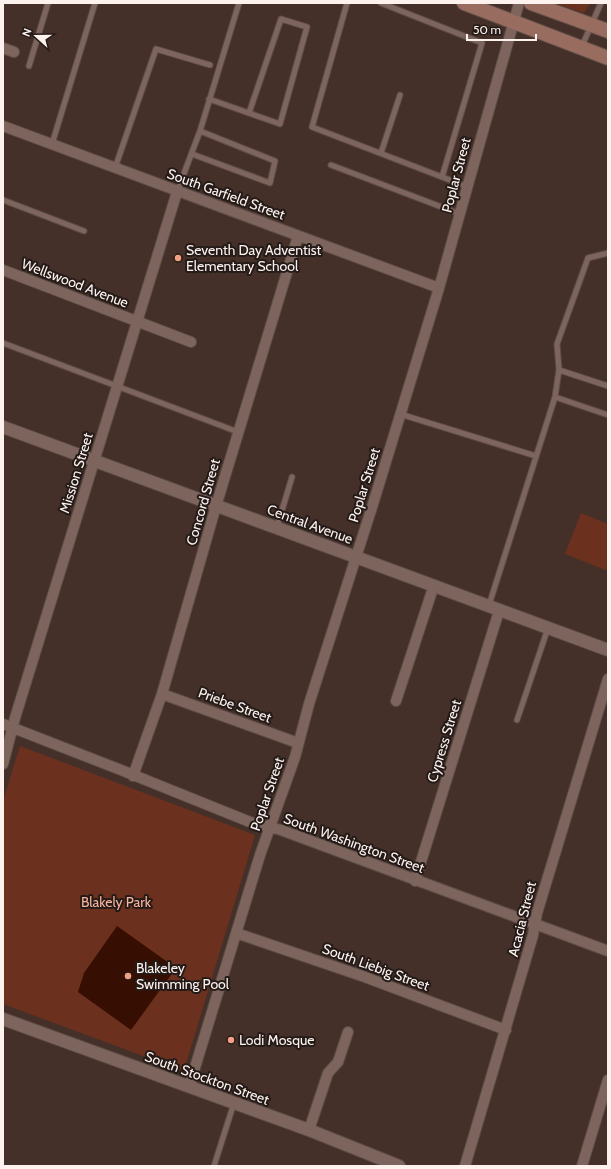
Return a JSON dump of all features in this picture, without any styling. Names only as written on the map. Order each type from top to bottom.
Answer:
[{"type":"main road","points":[[464,3],[608,58]]},
{"type":"main road","points":[[531,3],[608,31]]},
{"type":"street","name":"Poplar Street","points":[[189,1087],[236,933],[298,743],[308,704],[356,557],[439,288],[519,3]]},
{"type":"street","points":[[3,48],[14,52]]},
{"type":"street","name":"South Garfield Street","points":[[3,126],[177,192],[439,288]]},
{"type":"street","name":"Mission Street","points":[[3,764],[177,192]]},
{"type":"street","name":"Concord Street","points":[[133,776],[162,694],[216,506],[298,236]]},
{"type":"street","name":"Wellswood Avenue","points":[[3,270],[191,342]]},
{"type":"street","name":"Central Avenue","points":[[3,426],[548,628],[607,647]]},
{"type":"street","points":[[396,702],[434,585]]},
{"type":"street","name":"Cypress Street","points":[[415,880],[494,608]]},
{"type":"street","name":"Acacia Street","points":[[465,1166],[536,924],[536,913],[608,679]]},
{"type":"street","name":"Priebe Street","points":[[162,694],[298,743]]},
{"type":"street","name":"South Washington Street","points":[[3,724],[250,822],[281,830],[608,951]]},
{"type":"street","name":"South Liebig Street","points":[[236,933],[362,976],[506,1030]]},
{"type":"street","name":"South Stockton Street","points":[[3,1019],[309,1130],[399,1166]]},
{"type":"street","points":[[309,1130],[328,1073],[338,1062],[348,1032]]},
{"type":"street","points":[[582,1166],[608,1080]]},
{"type":"lane","points":[[29,66],[48,3]]},
{"type":"lane","points":[[52,144],[95,3]]},
{"type":"lane","points":[[177,192],[200,132],[239,3]]},
{"type":"lane","points":[[347,3],[312,126],[468,187]]},
{"type":"lane","points":[[381,3],[482,43],[442,177]]},
{"type":"lane","points":[[582,47],[601,3]]},
{"type":"lane","points":[[209,99],[280,124],[307,27],[281,19],[249,113]]},
{"type":"lane","points":[[115,168],[156,49],[210,65]]},
{"type":"lane","points":[[381,153],[400,95]]},
{"type":"lane","points":[[192,154],[270,183],[275,161],[200,132]]},
{"type":"lane","points":[[331,165],[460,214]]},
{"type":"lane","points":[[3,200],[84,231]]},
{"type":"lane","points":[[494,608],[536,456],[555,397],[559,370],[557,344],[588,258],[608,253]]},
{"type":"lane","points":[[3,343],[238,432]]},
{"type":"lane","points":[[559,370],[608,386]]},
{"type":"lane","points":[[555,397],[608,416]]},
{"type":"lane","points":[[400,414],[536,456]]},
{"type":"lane","points":[[276,528],[292,477]]},
{"type":"lane","points":[[517,720],[548,628]]},
{"type":"lane","points":[[214,1166],[234,1103]]},
{"type":"green space","points":[[556,3],[588,3],[590,4],[584,13]]},
{"type":"green space","points":[[581,513],[608,524],[608,571],[565,554]]},
{"type":"green space","name":"Blakely Park","points":[[20,746],[255,835],[185,1067],[181,1070],[3,1004],[3,801]]},
{"type":"shaded area","name":"Blakeley Swimming Pool","points":[[117,926],[176,968],[131,1030],[78,992],[84,973]]},
{"type":"place","name":"Seventh Day Adventist Elementary School","points":[[178,258]]},
{"type":"place","name":"Blakeley Swimming Pool","points":[[128,976]]},
{"type":"place","name":"Lodi Mosque","points":[[231,1040]]}]
